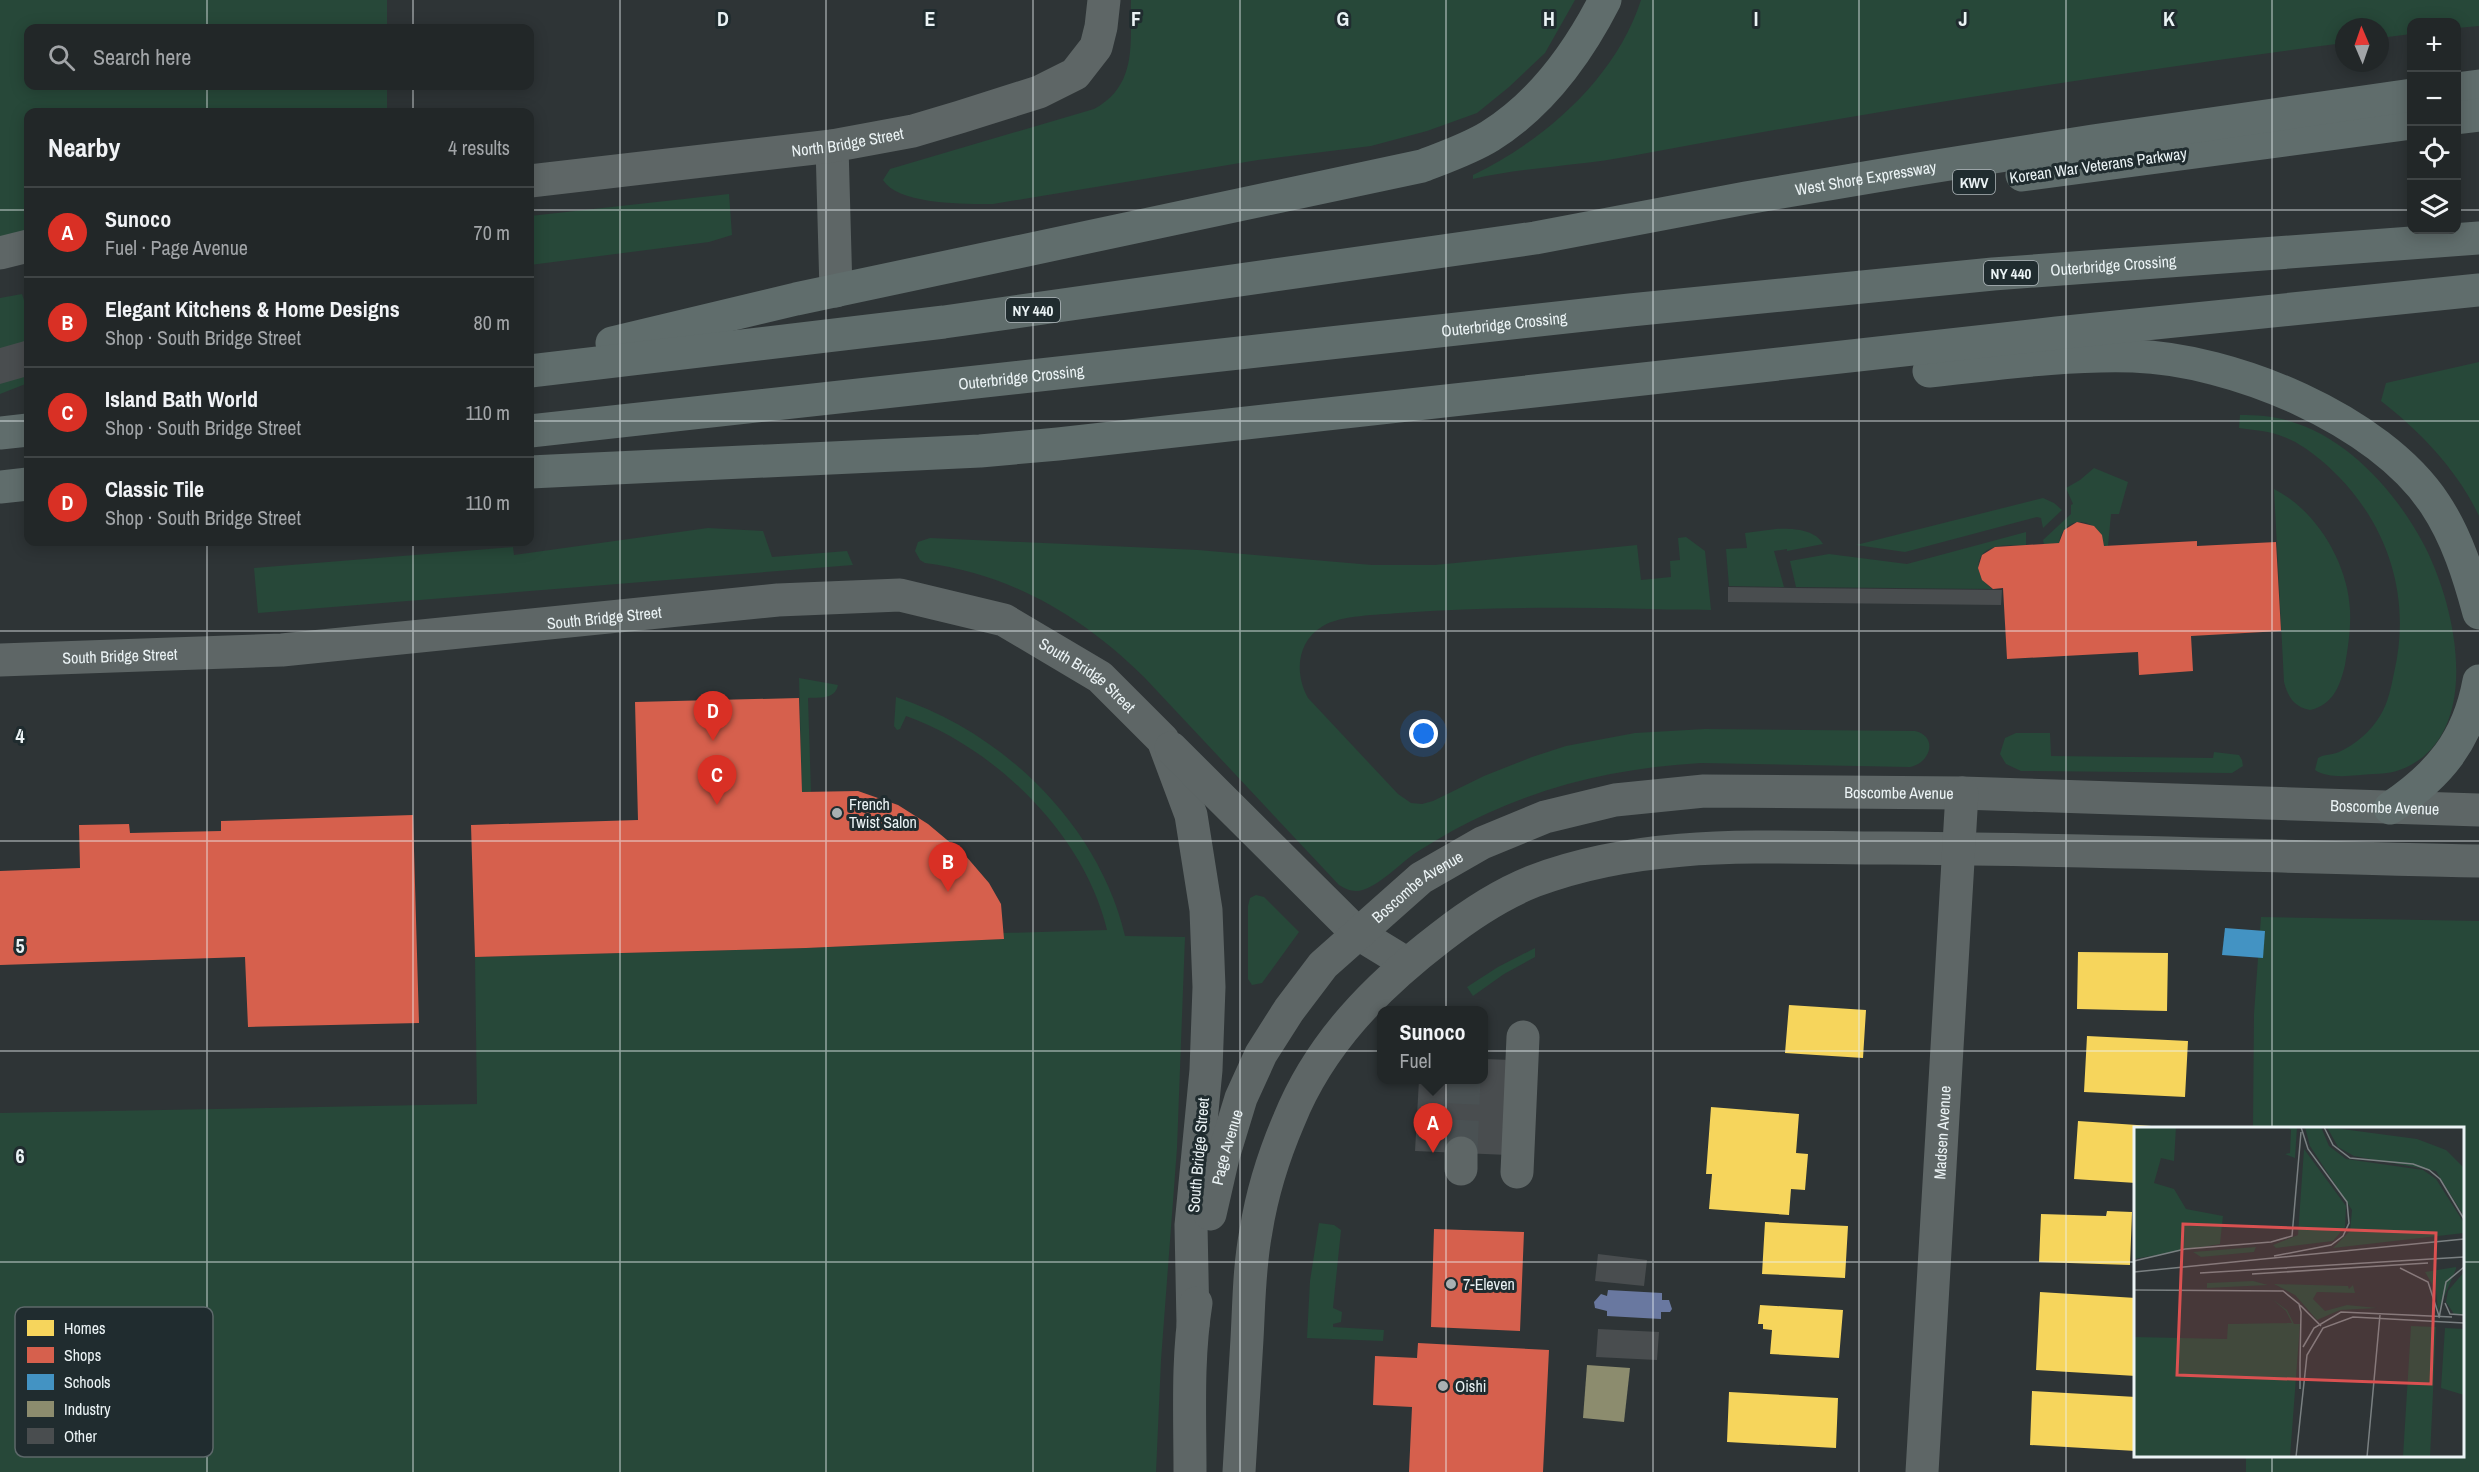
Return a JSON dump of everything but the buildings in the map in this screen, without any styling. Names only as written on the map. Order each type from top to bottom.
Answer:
[{"type":"highway","points":[[534,362],[836,291],[1388,176],[1422,166],[1459,152],[1490,135],[1521,113],[1568,63],[1605,0]]},
{"type":"highway","points":[[2461,88],[2479,86]]},
{"type":"highway","name":"West Shore Expressway","points":[[1535,238],[1746,198],[2116,137],[2407,96]]},
{"type":"highway","points":[[2461,117],[2479,115]]},
{"type":"highway","name":"Korean War Veterans Parkway","points":[[1535,238],[1749,217],[2093,165],[2407,124]]},
{"type":"highway","name":"NY 440","points":[[534,371],[944,322],[1535,238]]},
{"type":"highway","name":"Outerbridge Crossing","points":[[534,431],[1642,309],[1993,274],[2479,238]]},
{"type":"highway","points":[[534,472],[980,451],[1362,411],[2057,333],[2479,290]]},
{"type":"highway","points":[[1362,411],[1552,413],[1890,375],[2082,357],[2135,356],[2207,366],[2256,381],[2289,395],[2327,414],[2391,455],[2416,479],[2435,503],[2451,533],[2479,614]]},
{"type":"highway","points":[[0,433],[24,430]]},
{"type":"highway","points":[[0,487],[24,484]]},
{"type":"highway","points":[[2390,808],[2417,790],[2445,761],[2459,740],[2469,718],[2479,681]]},
{"type":"street","name":"North Bridge Street","points":[[534,181],[832,146],[913,131],[1004,104],[1059,83],[1075,74],[1096,47],[1104,0]]},
{"type":"street","points":[[832,146],[836,291]]},
{"type":"street","points":[[0,253],[24,247]]},
{"type":"street","name":"South Bridge Street","points":[[0,660],[282,650],[778,600],[900,595],[1004,620],[1100,677],[1357,933],[1406,963]]},
{"type":"street","name":"South Bridge Street","points":[[1163,740],[1191,815],[1206,921],[1209,1029],[1191,1225],[1193,1324]]},
{"type":"street","name":"Boscombe Avenue","points":[[1357,933],[1421,878],[1451,859],[1514,828],[1578,807],[1658,794],[1704,791],[1962,793],[2479,810]]},
{"type":"street","name":"Madsen Avenue","points":[[1922,1472],[1962,793]]},
{"type":"street","points":[[1239,1472],[1250,1270],[1256,1231],[1270,1172],[1290,1116],[1326,1050],[1364,1003],[1406,963],[1460,922],[1531,882],[1574,868],[1622,857],[1693,848],[1959,849],[2479,861]]},
{"type":"street","name":"Page Avenue","points":[[1190,1472],[1193,1324],[1207,1228],[1223,1157],[1241,1098],[1261,1054],[1289,1010],[1323,966],[1357,933]]},
{"type":"street","points":[[1517,1172],[1523,1037]]},
{"type":"green space","points":[[0,0],[387,0],[387,24],[24,24],[24,90],[387,90],[387,108],[24,108],[24,241],[0,246]]},
{"type":"green space","points":[[1131,0],[1575,0],[1545,53],[1477,113],[1427,131],[1371,146],[1258,160],[993,204],[950,203],[917,199],[891,188],[883,180],[890,169],[1094,109],[1108,99],[1118,88],[1129,62]]},
{"type":"green space","points":[[1641,0],[2479,0],[2479,26],[2461,28],[2461,18],[2407,18],[2407,35],[2389,37],[2389,18],[2335,18],[2335,44],[1986,95],[1611,159],[1473,179],[1473,175],[1526,144],[1575,104],[1596,80],[1630,28]]},
{"type":"green space","points":[[729,194],[732,235],[709,242],[534,264],[534,216]]},
{"type":"green space","points":[[22,294],[24,300],[24,385],[0,394],[0,298]]},
{"type":"green space","points":[[2479,362],[2479,516],[2460,483],[2437,453],[2410,425],[2381,401],[2386,383]]},
{"type":"green space","points":[[2240,415],[2283,419],[2310,429],[2350,453],[2384,486],[2423,543],[2444,594],[2456,654],[2456,684],[2451,712],[2440,737],[2423,757],[2405,768],[2387,773],[2343,776],[2328,775],[2315,770],[2318,758],[2339,752],[2362,737],[2376,722],[2385,706],[2392,684],[2399,643],[2400,613],[2396,585],[2389,557],[2377,530],[2344,482],[2322,461],[2294,442],[2273,433],[2239,428]]},
{"type":"green space","points":[[2094,468],[2128,482],[2119,514],[2111,514],[2108,546],[2104,546],[2096,529],[2082,522],[2067,527],[2059,543],[2044,545],[2043,540],[2071,514],[2073,504],[2066,488]]},
{"type":"green space","points":[[2274,489],[2289,498],[2316,524],[2336,557],[2348,592],[2350,631],[2341,680],[2330,699],[2310,710],[2292,700],[2284,682]]},
{"type":"green space","points":[[2043,498],[2062,510],[2043,528],[2041,518],[2037,517],[1905,552],[1856,545]]},
{"type":"green space","points":[[708,528],[763,531],[772,557],[847,551],[853,565],[258,613],[254,568],[513,547],[514,555]]},
{"type":"green space","points":[[1776,529],[1809,532],[1823,544],[1787,551],[1787,549],[1774,551],[1784,587],[1729,586],[1726,549],[1747,548],[1745,533]]},
{"type":"green space","points":[[2026,532],[2026,545],[1996,547],[1985,551],[1981,556],[1980,574],[1993,589],[1796,587],[1790,561],[1829,554],[1907,564]]},
{"type":"green space","points":[[1686,537],[1705,551],[1711,610],[1494,609],[1430,611],[1349,618],[1331,622],[1314,632],[1303,649],[1300,658],[1301,678],[1308,698],[1398,794],[1411,803],[1422,804],[1433,801],[1484,776],[1566,746],[1635,733],[1705,729],[1915,731],[1922,734],[1929,744],[1929,750],[1923,761],[1910,767],[1701,763],[1604,775],[1542,792],[1481,816],[1417,852],[1371,886],[1356,891],[1339,885],[1144,677],[1096,635],[1071,617],[1016,588],[987,577],[925,563],[920,560],[915,551],[918,542],[930,538],[1198,550],[1372,565],[1435,565],[1637,545],[1641,580],[1671,577],[1670,561],[1680,560],[1678,538]]},
{"type":"green space","points":[[799,678],[838,685],[834,693],[830,695],[808,698],[811,793],[802,792]]},
{"type":"green space","points":[[896,697],[935,713],[973,734],[1009,759],[1041,788],[1069,821],[1093,857],[1112,895],[1125,936],[1185,937],[1177,1148],[1161,1360],[1156,1472],[0,1472],[0,1113],[477,1104],[475,957],[806,948],[1003,939],[1003,933],[1107,930],[1096,895],[1079,861],[1057,829],[1032,800],[1003,773],[972,750],[940,731],[906,716],[900,729],[897,730],[894,726]]},
{"type":"green space","points":[[2016,733],[2050,733],[2051,756],[2213,758],[2214,752],[2239,755],[2243,766],[2232,773],[2021,771],[2006,764],[2000,754],[2005,738]]},
{"type":"green space","points":[[1256,895],[1264,897],[1299,932],[1262,983],[1252,985],[1248,979],[1248,906],[1250,898]]},
{"type":"green space","points":[[2261,917],[2479,921],[2479,1472],[2246,1472],[2246,1457],[2464,1457],[2464,1127],[2253,1127],[2254,1014]]},
{"type":"green space","points":[[1535,948],[1535,957],[1504,974],[1473,996],[1467,987],[1498,967]]},
{"type":"green space","points":[[1319,1223],[1334,1225],[1341,1230],[1333,1308],[1342,1312],[1341,1322],[1333,1324],[1333,1327],[1384,1330],[1383,1341],[1307,1338],[1310,1281]]},
{"type":"water","points":[[1608,1290],[1662,1293],[1662,1300],[1669,1300],[1672,1309],[1670,1312],[1661,1312],[1661,1319],[1607,1316],[1607,1311],[1595,1308],[1594,1302],[1601,1294],[1607,1296]]},
{"type":"tunnel","points":[[1461,1153],[1464,1084]]},
{"type":"place","name":"Classic Tile","points":[[713,741]]},
{"type":"place","name":"Island Bath World","points":[[717,805]]},
{"type":"place","name":"French Twist Salon","points":[[837,813]]},
{"type":"place","name":"Elegant Kitchens & Home Designs","points":[[948,892]]},
{"type":"place","name":"Sunoco","points":[[1433,1153]]},
{"type":"place","name":"7-Eleven","points":[[1451,1284]]},
{"type":"place","name":"Oishi","points":[[1443,1386]]}]
